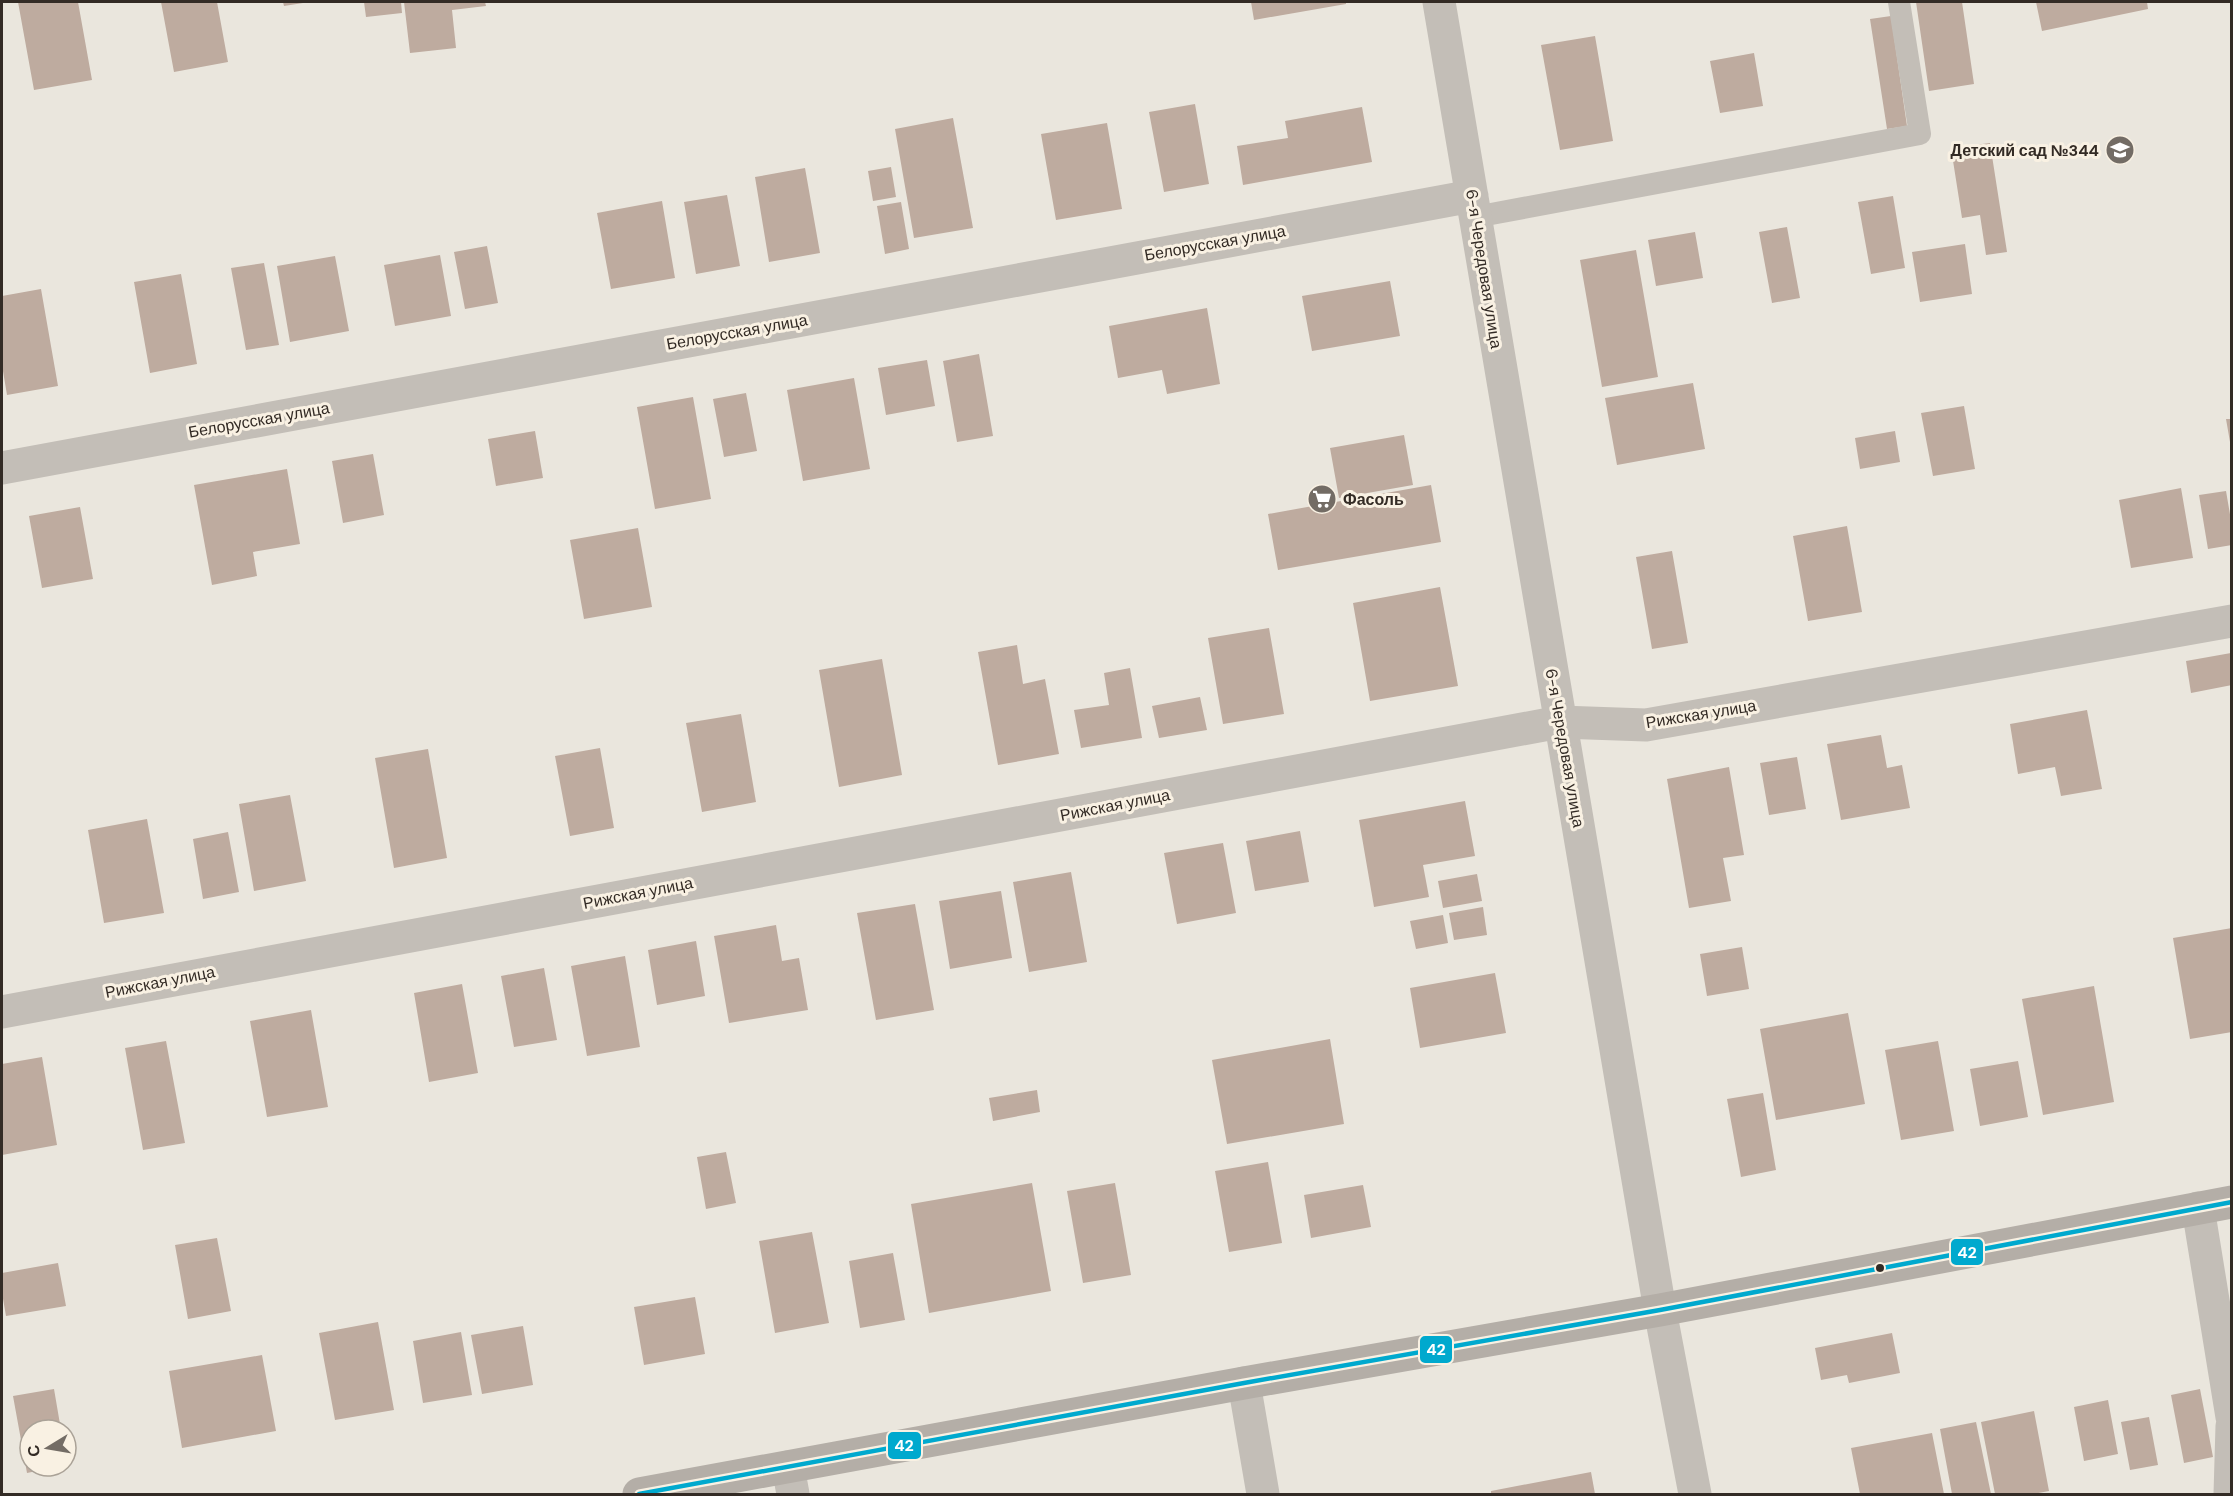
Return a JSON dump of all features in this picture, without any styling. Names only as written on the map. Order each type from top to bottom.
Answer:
[{"type":"main road","points":[[639,1494],[791,1481],[1244,1383],[1660,1310],[2232,1202]]},
{"type":"street","name":"6-я Чередовая улица","points":[[1439,2],[1660,1310],[1695,1494]]},
{"type":"street","name":"Белорусская улица","points":[[2,468],[1473,206]]},
{"type":"street","name":"Рижская улица","points":[[2,1012],[1560,722],[1646,725],[2232,621]]},
{"type":"street","points":[[2198,1208],[2232,1417]]},
{"type":"street","points":[[1244,1383],[1263,1494]]},
{"type":"street","points":[[2230,1494],[2232,1426]]},
{"type":"lane","points":[[1473,206],[1920,134],[1899,2]]},
{"type":"building","points":[[18,2],[78,2],[92,80],[34,90]]},
{"type":"building","points":[[161,2],[217,2],[228,62],[174,72]]},
{"type":"building","points":[[283,2],[303,2],[303,3],[284,6]]},
{"type":"building","points":[[364,2],[401,2],[402,13],[366,17]]},
{"type":"building","points":[[404,2],[485,2],[486,6],[452,10],[456,48],[410,53]]},
{"type":"building","points":[[1251,2],[1346,2],[1346,4],[1254,20]]},
{"type":"building","points":[[1916,2],[1962,2],[1974,84],[1929,91]]},
{"type":"building","points":[[2036,2],[2147,2],[2148,9],[2042,31]]},
{"type":"building","points":[[1891,16],[1907,126],[1887,129],[1870,19]]},
{"type":"building","points":[[1595,36],[1613,141],[1560,150],[1541,45]]},
{"type":"building","points":[[1754,53],[1763,106],[1720,113],[1710,61]]},
{"type":"building","points":[[1195,104],[1209,184],[1164,192],[1149,112]]},
{"type":"building","points":[[1362,107],[1372,162],[1243,185],[1237,146],[1288,138],[1285,121]]},
{"type":"building","points":[[953,118],[973,228],[914,238],[895,129]]},
{"type":"building","points":[[1107,123],[1122,209],[1056,220],[1041,134]]},
{"type":"building","points":[[1990,143],[2007,252],[1986,255],[1980,215],[1962,218],[1951,148]]},
{"type":"building","points":[[891,167],[896,197],[873,201],[868,171]]},
{"type":"building","points":[[805,168],[820,253],[769,262],[755,177]]},
{"type":"building","points":[[727,195],[740,266],[696,274],[684,202]]},
{"type":"building","points":[[1893,196],[1905,268],[1871,274],[1858,202]]},
{"type":"building","points":[[662,201],[675,278],[611,289],[597,213]]},
{"type":"building","points":[[901,202],[909,249],[885,254],[877,206]]},
{"type":"building","points":[[1787,227],[1800,298],[1772,303],[1759,232]]},
{"type":"building","points":[[1695,232],[1703,278],[1656,286],[1648,240]]},
{"type":"building","points":[[1965,244],[1972,294],[1920,302],[1912,252]]},
{"type":"building","points":[[487,246],[498,303],[465,309],[454,252]]},
{"type":"building","points":[[1636,250],[1658,377],[1602,387],[1580,260]]},
{"type":"building","points":[[440,255],[451,316],[395,326],[384,265]]},
{"type":"building","points":[[335,256],[349,331],[290,342],[277,266]]},
{"type":"building","points":[[264,263],[279,345],[246,350],[231,268]]},
{"type":"building","points":[[181,274],[197,364],[150,373],[134,282]]},
{"type":"building","points":[[1390,281],[1400,336],[1312,351],[1302,296]]},
{"type":"building","points":[[41,289],[58,386],[7,395],[2,365],[2,296]]},
{"type":"building","points":[[1207,308],[1220,384],[1167,394],[1162,370],[1118,378],[1109,326]]},
{"type":"building","points":[[979,354],[993,436],[957,442],[943,361]]},
{"type":"building","points":[[927,360],[935,406],[886,415],[878,368]]},
{"type":"building","points":[[854,378],[870,469],[803,481],[787,390]]},
{"type":"building","points":[[1693,383],[1705,449],[1617,465],[1605,398]]},
{"type":"building","points":[[746,393],[757,451],[724,457],[713,399]]},
{"type":"building","points":[[693,397],[711,499],[655,509],[637,407]]},
{"type":"building","points":[[1964,406],[1975,469],[1933,476],[1921,413]]},
{"type":"building","points":[[2226,419],[2232,419],[2232,442],[2230,442]]},
{"type":"building","points":[[535,431],[543,478],[496,486],[488,439]]},
{"type":"building","points":[[1895,431],[1900,462],[1860,469],[1855,438]]},
{"type":"building","points":[[1404,435],[1413,485],[1339,498],[1330,448]]},
{"type":"building","points":[[373,454],[384,515],[343,523],[332,461]]},
{"type":"building","points":[[287,469],[300,544],[253,552],[257,576],[212,585],[194,485]]},
{"type":"building","points":[[1431,485],[1441,542],[1278,570],[1268,514]]},
{"type":"building","points":[[2181,488],[2193,558],[2131,568],[2119,500]]},
{"type":"building","points":[[2226,491],[2232,526],[2232,545],[2208,549],[2199,495]]},
{"type":"building","points":[[80,507],[93,579],[42,588],[29,516]]},
{"type":"building","points":[[1847,526],[1862,612],[1808,621],[1793,536]]},
{"type":"building","points":[[638,528],[652,607],[584,619],[570,540]]},
{"type":"building","points":[[1672,551],[1688,643],[1652,649],[1636,557]]},
{"type":"building","points":[[1440,587],[1458,686],[1370,701],[1353,603]]},
{"type":"building","points":[[1269,628],[1284,714],[1223,724],[1208,638]]},
{"type":"building","points":[[1017,645],[1023,684],[1045,679],[1059,754],[998,765],[978,652]]},
{"type":"building","points":[[2231,653],[2232,685],[2191,693],[2186,661]]},
{"type":"building","points":[[882,659],[902,775],[839,787],[819,670]]},
{"type":"building","points":[[1130,668],[1142,738],[1081,748],[1074,710],[1109,705],[1104,673]]},
{"type":"building","points":[[1200,697],[1207,730],[1159,738],[1152,706]]},
{"type":"building","points":[[2087,710],[2102,789],[2061,796],[2055,767],[2018,774],[2010,724]]},
{"type":"building","points":[[741,714],[756,802],[702,812],[686,723]]},
{"type":"building","points":[[1881,735],[1887,768],[1902,765],[1910,808],[1841,820],[1827,744]]},
{"type":"building","points":[[600,748],[614,828],[570,836],[555,756]]},
{"type":"building","points":[[428,749],[447,858],[394,868],[375,758]]},
{"type":"building","points":[[1797,757],[1806,809],[1769,815],[1760,763]]},
{"type":"building","points":[[1729,767],[1744,855],[1723,858],[1731,901],[1689,908],[1667,779]]},
{"type":"building","points":[[290,795],[306,881],[254,891],[239,804]]},
{"type":"building","points":[[1465,801],[1475,856],[1423,865],[1429,897],[1374,907],[1359,820]]},
{"type":"building","points":[[147,819],[164,913],[104,923],[88,830]]},
{"type":"building","points":[[1300,831],[1309,882],[1255,891],[1246,841]]},
{"type":"building","points":[[228,832],[239,892],[203,899],[193,839]]},
{"type":"building","points":[[1223,843],[1236,913],[1177,924],[1164,853]]},
{"type":"building","points":[[1071,872],[1087,962],[1029,972],[1013,882]]},
{"type":"building","points":[[1477,874],[1482,901],[1443,908],[1438,881]]},
{"type":"building","points":[[1001,891],[1012,958],[950,969],[939,901]]},
{"type":"building","points":[[915,904],[934,1010],[876,1020],[857,913]]},
{"type":"building","points":[[1483,907],[1487,935],[1454,940],[1449,913]]},
{"type":"building","points":[[1443,915],[1448,943],[1416,949],[1410,921]]},
{"type":"building","points":[[776,925],[782,961],[799,958],[808,1010],[729,1023],[714,936]]},
{"type":"building","points":[[2232,928],[2232,1032],[2190,1039],[2173,938]]},
{"type":"building","points":[[696,941],[705,996],[657,1005],[648,950]]},
{"type":"building","points":[[1742,947],[1749,989],[1707,996],[1700,954]]},
{"type":"building","points":[[625,956],[640,1047],[587,1056],[571,966]]},
{"type":"building","points":[[544,968],[557,1040],[514,1047],[501,976]]},
{"type":"building","points":[[1495,973],[1506,1033],[1420,1048],[1410,988]]},
{"type":"building","points":[[462,984],[478,1073],[429,1082],[414,993]]},
{"type":"building","points":[[2094,986],[2114,1102],[2043,1115],[2022,999]]},
{"type":"building","points":[[311,1010],[328,1107],[267,1117],[250,1021]]},
{"type":"building","points":[[1848,1013],[1865,1104],[1776,1120],[1760,1029]]},
{"type":"building","points":[[1330,1039],[1344,1124],[1227,1144],[1212,1060]]},
{"type":"building","points":[[166,1041],[185,1143],[143,1150],[125,1048]]},
{"type":"building","points":[[1938,1041],[1954,1131],[1901,1140],[1885,1050]]},
{"type":"building","points":[[42,1057],[57,1145],[2,1155],[2,1064]]},
{"type":"building","points":[[2018,1061],[2028,1117],[1980,1126],[1970,1069]]},
{"type":"building","points":[[1037,1090],[1040,1112],[993,1121],[989,1098]]},
{"type":"building","points":[[1763,1093],[1776,1170],[1741,1177],[1727,1099]]},
{"type":"building","points":[[726,1152],[736,1203],[706,1209],[697,1157]]},
{"type":"building","points":[[1268,1162],[1282,1243],[1229,1252],[1215,1171]]},
{"type":"building","points":[[1032,1183],[1051,1291],[929,1313],[911,1204]]},
{"type":"building","points":[[1115,1183],[1131,1275],[1083,1283],[1067,1191]]},
{"type":"building","points":[[1363,1185],[1371,1227],[1311,1238],[1304,1195]]},
{"type":"building","points":[[812,1232],[829,1323],[775,1333],[759,1241]]},
{"type":"building","points":[[217,1238],[231,1311],[188,1319],[175,1245]]},
{"type":"building","points":[[893,1253],[905,1320],[860,1328],[849,1261]]},
{"type":"building","points":[[58,1263],[66,1306],[6,1316],[2,1293],[2,1273]]},
{"type":"building","points":[[695,1297],[705,1354],[644,1365],[634,1307]]},
{"type":"building","points":[[378,1322],[394,1410],[335,1420],[319,1333]]},
{"type":"building","points":[[523,1326],[533,1385],[482,1394],[471,1335]]},
{"type":"building","points":[[461,1332],[472,1395],[423,1403],[413,1341]]},
{"type":"building","points":[[1892,1333],[1900,1373],[1849,1383],[1847,1375],[1821,1380],[1815,1348]]},
{"type":"building","points":[[262,1355],[276,1431],[182,1448],[169,1371]]},
{"type":"building","points":[[54,1389],[59,1418],[18,1418],[18,1424],[13,1396]]},
{"type":"building","points":[[2200,1389],[2213,1457],[2184,1463],[2171,1395]]},
{"type":"building","points":[[2108,1400],[2118,1454],[2084,1461],[2074,1407]]},
{"type":"building","points":[[2034,1411],[2049,1491],[2033,1494],[1995,1494],[1981,1422]]},
{"type":"building","points":[[2149,1417],[2158,1465],[2130,1470],[2121,1422]]},
{"type":"building","points":[[1976,1422],[1991,1494],[1952,1494],[1940,1429]]},
{"type":"building","points":[[1932,1433],[1944,1494],[1860,1494],[1851,1448]]},
{"type":"building","points":[[1591,1472],[1595,1494],[1491,1494],[1491,1491]]},
{"type":"transit line","name":"42","points":[[639,1494],[1244,1383],[1660,1310],[2232,1202]]},
{"type":"place","name":"Детский сад №344","points":[[2120,150]]},
{"type":"place","name":"Фасоль","points":[[1322,499]]}]
